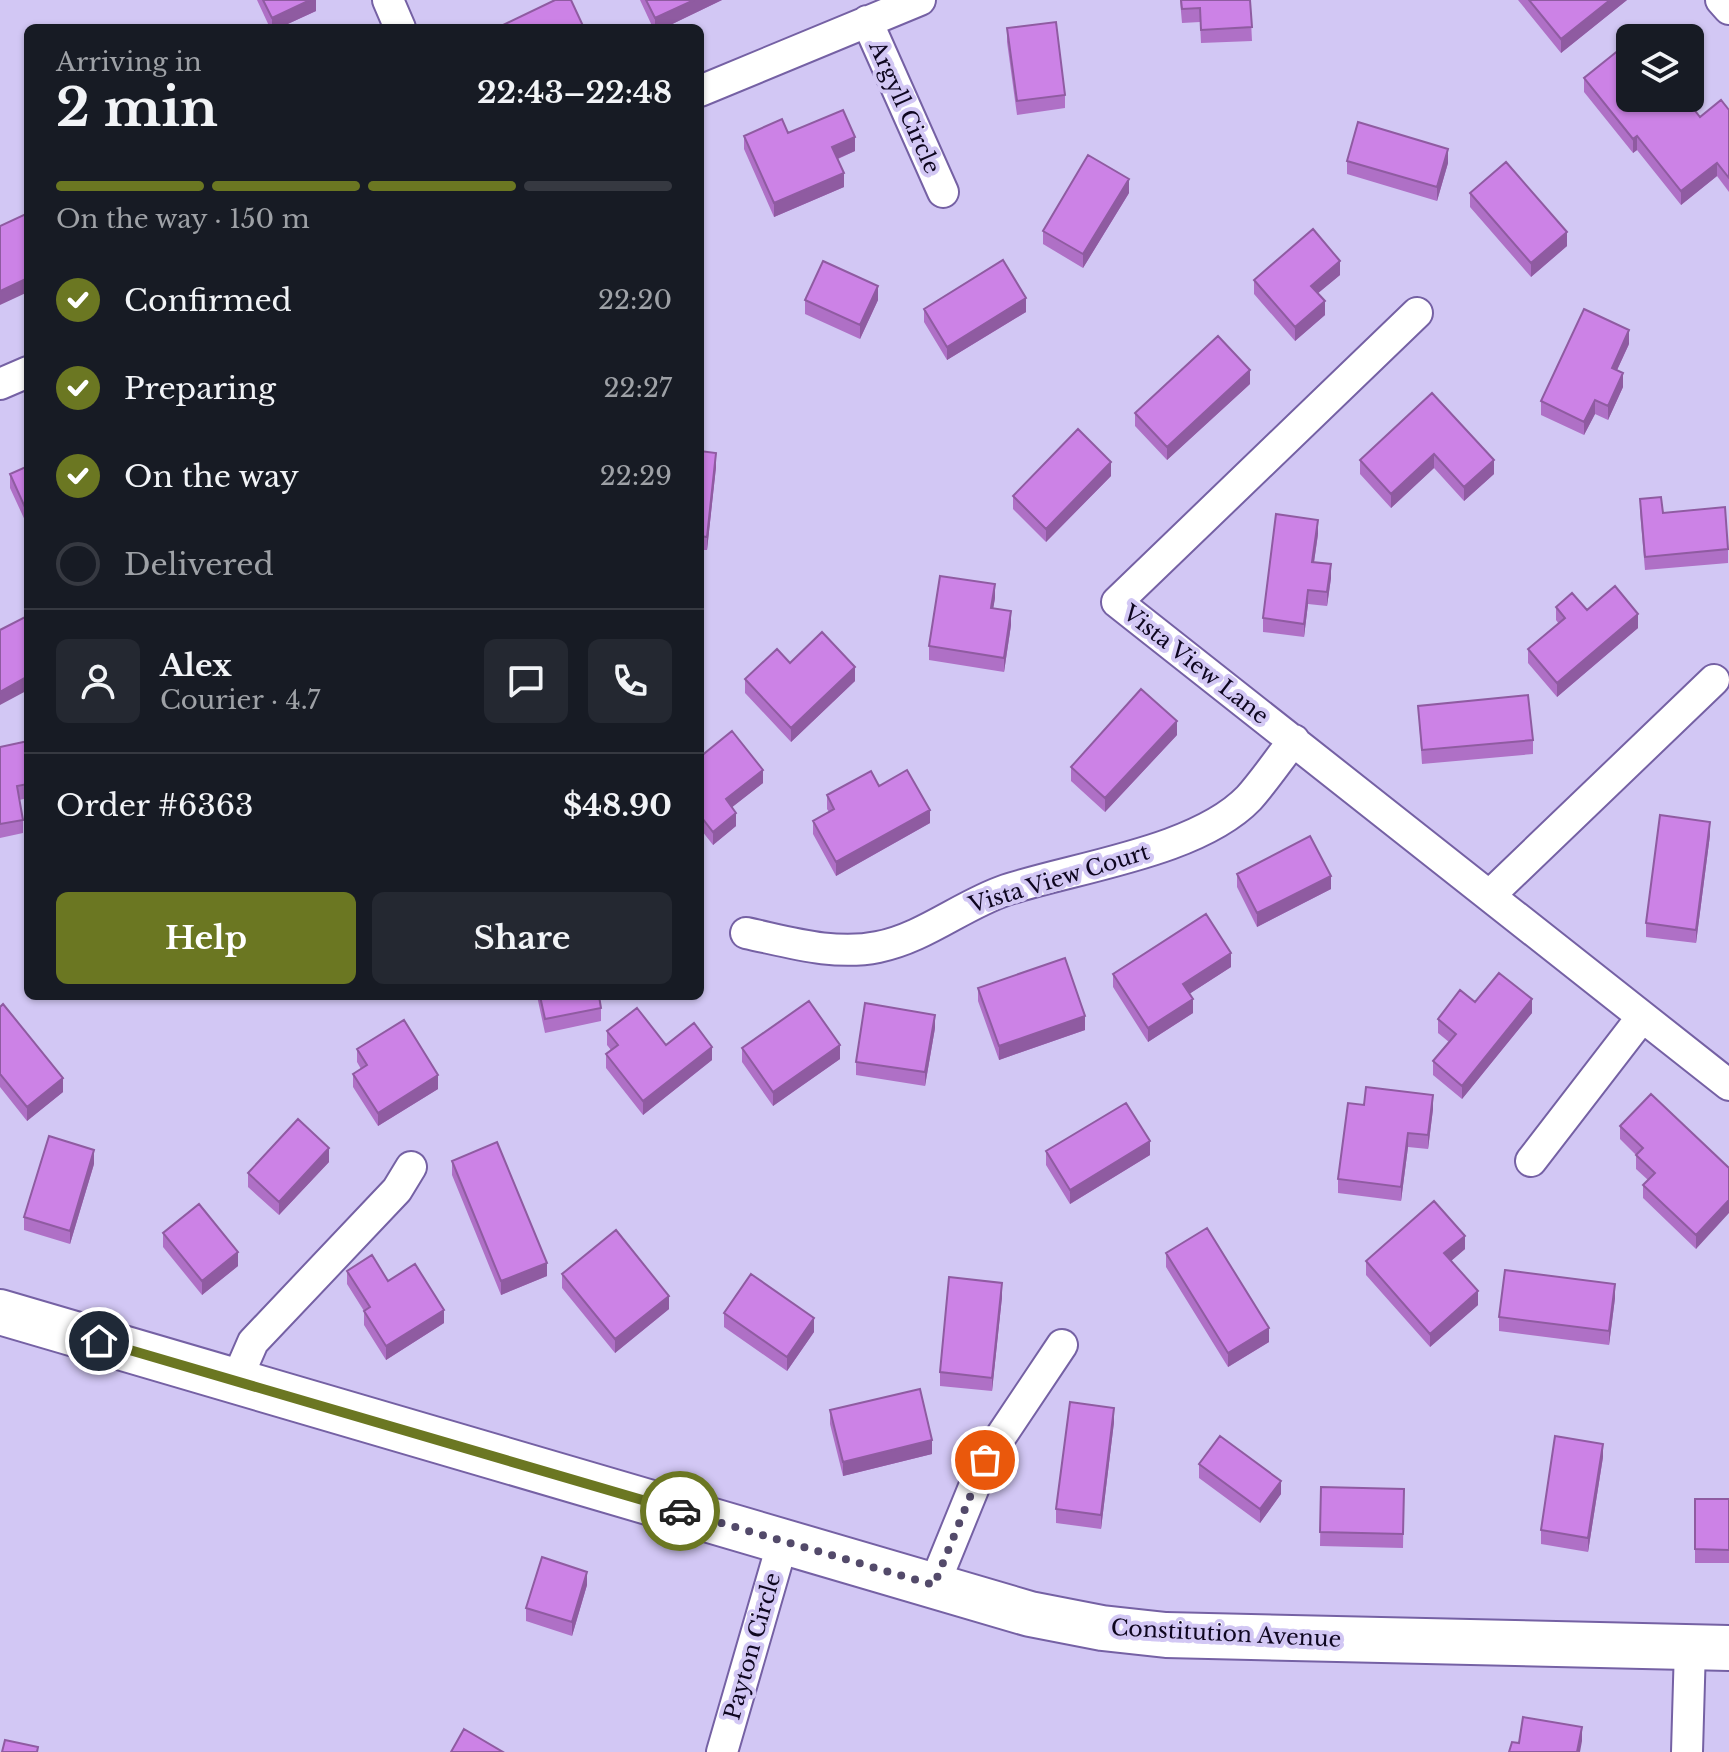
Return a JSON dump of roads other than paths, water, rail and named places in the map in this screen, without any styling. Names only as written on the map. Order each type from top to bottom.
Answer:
[{"type":"main road","name":"Constitution Avenue","points":[[0,1312],[1030,1614],[1102,1628],[1166,1635],[1709,1647]]},
{"type":"street","points":[[388,0],[398,24]]},
{"type":"street","points":[[704,89],[920,0]]},
{"type":"street","points":[[1721,0],[1729,9]]},
{"type":"street","name":"Argyll Circle","points":[[867,21],[943,192]]},
{"type":"street","name":"Vista View Lane","points":[[1417,313],[1117,602],[1729,1085]]},
{"type":"street","points":[[0,384],[24,374]]},
{"type":"street","points":[[1490,895],[1714,680]]},
{"type":"street","name":"Vista View Court","points":[[746,933],[840,950],[878,947],[909,938],[963,908],[1005,891],[1166,845],[1223,818],[1248,799],[1294,740]]},
{"type":"street","points":[[1531,1161],[1642,1017]]},
{"type":"street","points":[[236,1381],[253,1342],[397,1190],[411,1167]]},
{"type":"street","points":[[934,1585],[985,1460],[1062,1345]]},
{"type":"street","name":"Payton Circle","points":[[722,1752],[783,1541]]},
{"type":"street","points":[[1687,1752],[1709,1647]]}]
